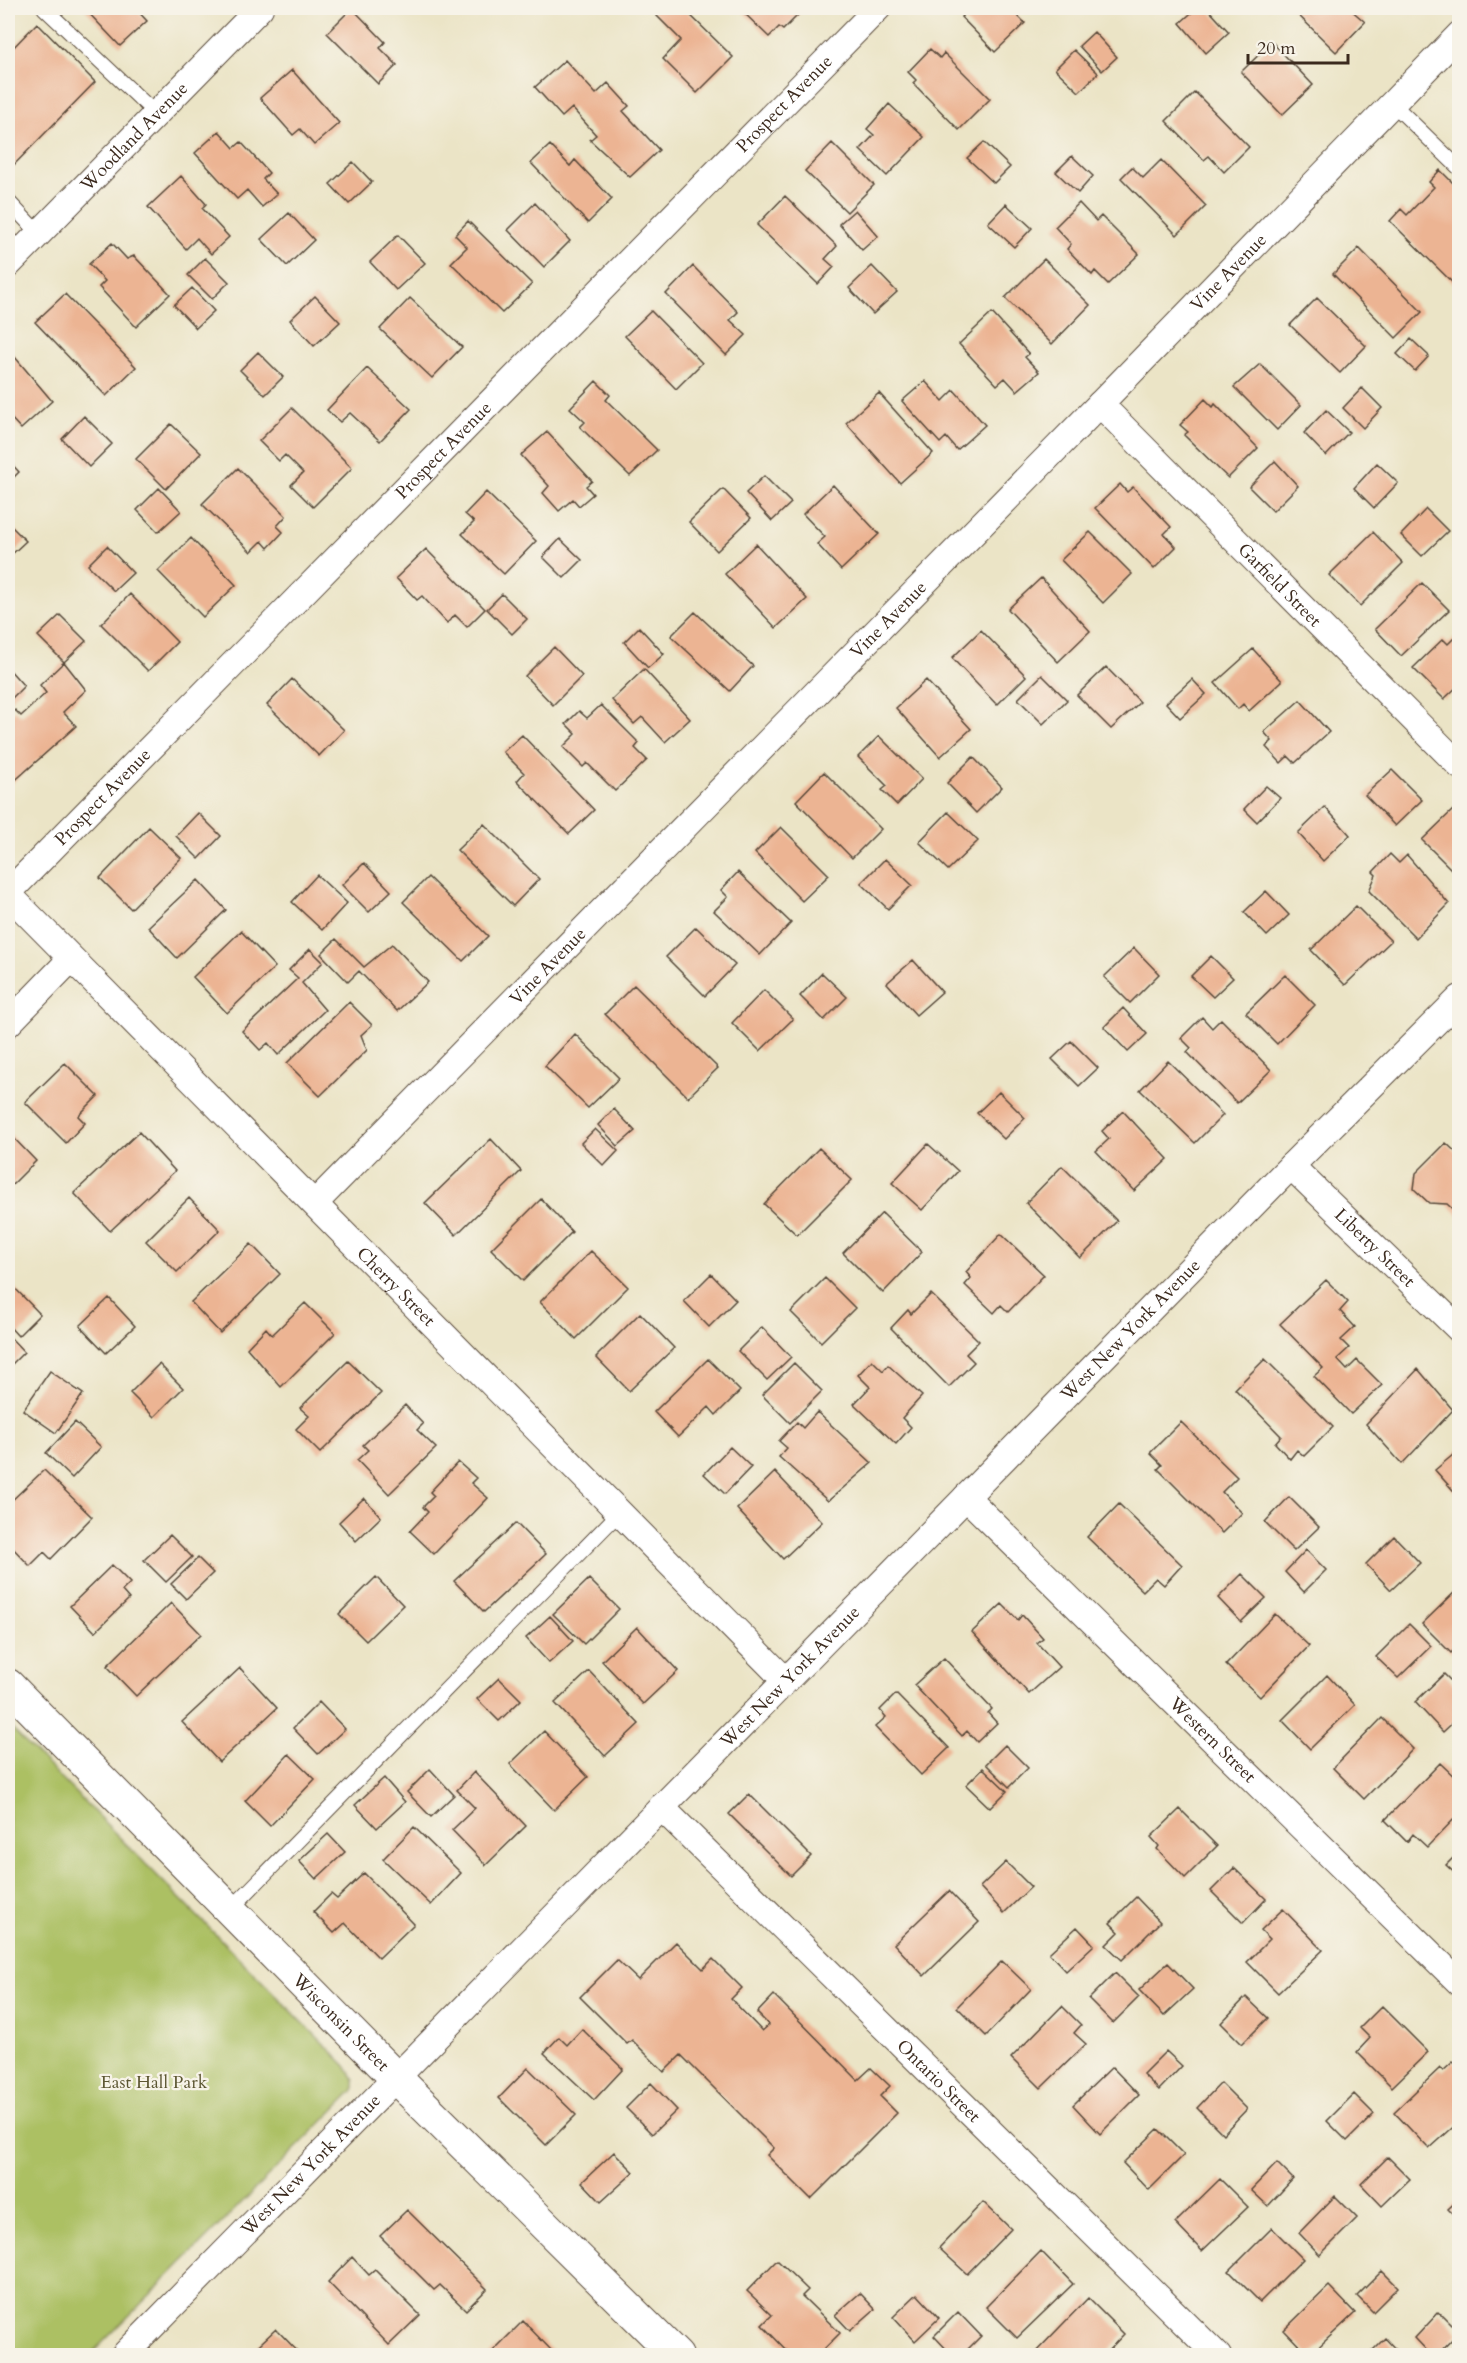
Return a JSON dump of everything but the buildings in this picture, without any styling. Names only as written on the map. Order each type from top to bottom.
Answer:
[{"type":"street","name":"Woodland Avenue","points":[[19,246],[154,113],[166,104],[260,8]]},
{"type":"street","name":"Prospect Avenue","points":[[8,894],[878,8]]},
{"type":"street","name":"Vine Avenue","points":[[315,1203],[1100,404],[1392,103],[1456,44]]},
{"type":"street","name":"Garfield Street","points":[[1100,404],[1460,766]]},
{"type":"street","name":"Cherry Street","points":[[8,894],[785,1680]]},
{"type":"street","points":[[8,1024],[71,959]]},
{"type":"street","name":"West New York Avenue","points":[[123,2355],[1291,1166],[1460,998]]},
{"type":"street","name":"Liberty Street","points":[[1291,1166],[1460,1330]]},
{"type":"street","name":"Western Street","points":[[966,1497],[1460,1983]]},
{"type":"street","name":"Wisconsin Street","points":[[8,1685],[395,2077],[677,2355]]},
{"type":"street","name":"Ontario Street","points":[[661,1807],[1218,2355]]},
{"type":"lane","points":[[44,8],[154,113]]},
{"type":"lane","points":[[1392,103],[1460,169]]},
{"type":"lane","points":[[8,201],[19,246]]},
{"type":"lane","points":[[230,1910],[619,1513]]},
{"type":"green space","name":"East Hall Park","points":[[8,1725],[346,2066],[354,2079],[354,2090],[90,2355],[8,2355]]}]
